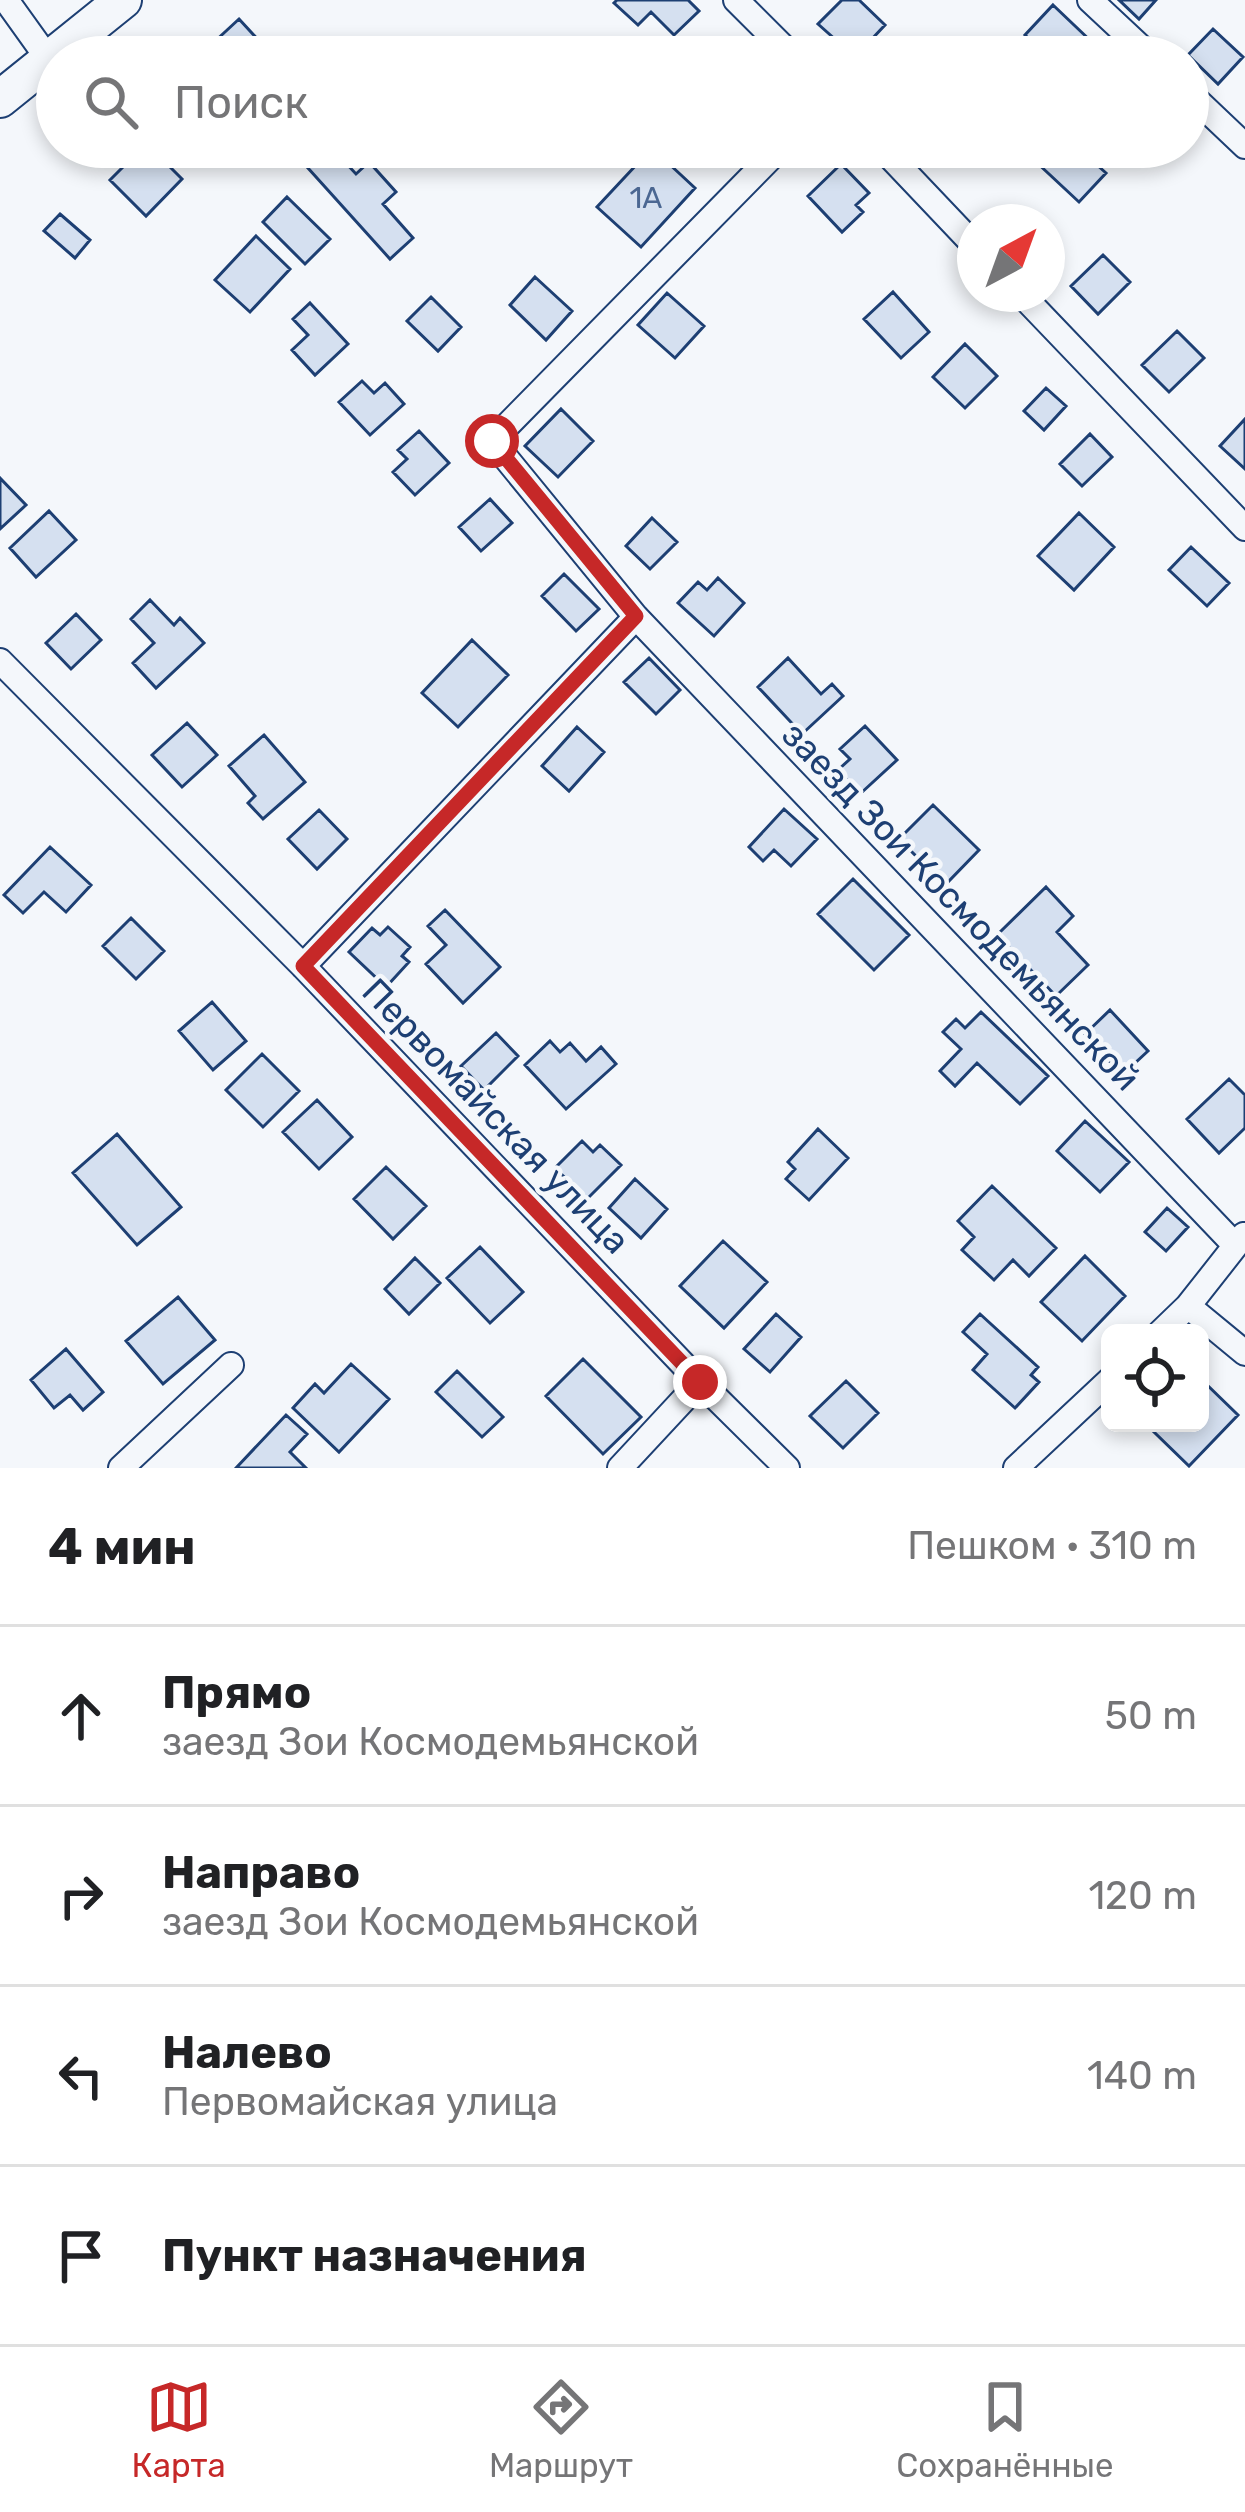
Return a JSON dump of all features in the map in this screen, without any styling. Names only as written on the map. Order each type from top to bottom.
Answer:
[{"type":"street","points":[[6,0],[36,42]]},
{"type":"street","points":[[80,36],[124,0]]},
{"type":"street","points":[[736,0],[772,36]]},
{"type":"street","points":[[1090,0],[1128,36]]},
{"type":"street","points":[[0,99],[36,72]]},
{"type":"street","points":[[1209,112],[1245,146]]},
{"type":"street","name":"заезд Зои Космодемьянской","points":[[761,168],[492,441],[636,616],[1239,1239]]},
{"type":"street","points":[[901,168],[957,227]]},
{"type":"street","points":[[1038,312],[1245,529]]},
{"type":"street","points":[[303,966],[636,616]]},
{"type":"street","name":"Первомайская улица","points":[[0,661],[303,966],[787,1468]]},
{"type":"street","points":[[1169,1324],[1239,1239]]},
{"type":"street","points":[[1188,1306],[1245,1353]]},
{"type":"street","points":[[121,1468],[231,1365]]},
{"type":"street","points":[[620,1468],[700,1382]]},
{"type":"street","points":[[1016,1468],[1101,1388]]},
{"type":"building","points":[[688,0],[699,11],[674,35],[651,12],[638,25],[614,3]]},
{"type":"building","points":[[842,0],[859,0],[885,25],[875,36],[831,36],[818,24]]},
{"type":"building","points":[[1119,0],[1156,0],[1139,19]]},
{"type":"building","points":[[1053,5],[1086,36],[1026,36]]},
{"type":"building","points":[[239,19],[255,36],[221,36]]},
{"type":"building","points":[[1213,29],[1243,57],[1218,84],[1209,75],[1206,36]]},
{"type":"building","points":[[122,168],[171,168],[182,179],[146,216],[110,180]]},
{"type":"building","points":[[308,168],[350,168],[356,174],[362,168],[374,168],[396,192],[383,204],[413,238],[390,259]]},
{"type":"building","points":[[633,168],[674,168],[695,188],[641,247],[597,207]]},
{"type":"building","points":[[837,168],[845,168],[869,193],[856,205],[863,212],[842,232],[808,196]]},
{"type":"building","points":[[1043,168],[1100,168],[1106,173],[1079,202]]},
{"type":"building","points":[[287,197],[330,239],[305,264],[263,222]]},
{"type":"building","points":[[60,214],[90,240],[75,258],[44,231]]},
{"type":"building","points":[[256,236],[290,269],[250,312],[215,280]]},
{"type":"building","points":[[1103,255],[1130,282],[1098,314],[1071,286]]},
{"type":"building","points":[[535,277],[572,311],[546,340],[510,305]]},
{"type":"building","points":[[893,292],[929,332],[901,358],[864,319]]},
{"type":"building","points":[[667,293],[704,326],[675,358],[638,325]]},
{"type":"building","points":[[431,297],[461,327],[438,351],[407,321]]},
{"type":"building","points":[[310,303],[348,344],[315,375],[292,350],[308,335],[293,319]]},
{"type":"building","points":[[1177,331],[1204,358],[1169,392],[1142,365]]},
{"type":"building","points":[[965,344],[997,376],[965,408],[933,377]]},
{"type":"building","points":[[362,381],[374,393],[385,383],[404,404],[370,435],[339,402]]},
{"type":"building","points":[[1046,388],[1066,406],[1044,430],[1024,411]]},
{"type":"building","points":[[561,409],[593,441],[558,477],[525,446]]},
{"type":"building","points":[[1245,419],[1245,469],[1220,446]]},
{"type":"building","points":[[419,431],[449,463],[415,495],[393,472],[407,459],[398,450]]},
{"type":"building","points":[[1090,434],[1112,457],[1082,486],[1060,464]]},
{"type":"building","points":[[0,478],[26,505],[0,529]]},
{"type":"building","points":[[490,499],[512,523],[481,551],[459,527]]},
{"type":"building","points":[[49,511],[76,540],[36,577],[10,548]]},
{"type":"building","points":[[1079,513],[1114,547],[1074,590],[1038,556]]},
{"type":"building","points":[[652,518],[677,542],[650,569],[626,546]]},
{"type":"building","points":[[1191,547],[1229,583],[1207,606],[1169,570]]},
{"type":"building","points":[[564,574],[599,609],[576,631],[542,596]]},
{"type":"building","points":[[718,578],[744,603],[714,636],[678,603],[698,582],[707,590]]},
{"type":"building","points":[[150,600],[174,625],[180,618],[204,643],[156,688],[133,663],[154,643],[131,619]]},
{"type":"building","points":[[76,614],[101,640],[71,669],[46,643]]},
{"type":"building","points":[[472,640],[508,675],[458,727],[422,693]]},
{"type":"building","points":[[649,658],[680,690],[656,714],[624,682]]},
{"type":"building","points":[[788,658],[821,694],[832,684],[843,696],[802,734],[758,687]]},
{"type":"building","points":[[187,723],[217,755],[182,787],[152,755]]},
{"type":"building","points":[[865,726],[897,760],[860,794],[838,770],[850,759],[840,749]]},
{"type":"building","points":[[577,727],[604,752],[569,791],[542,766]]},
{"type":"building","points":[[264,735],[305,782],[263,819],[248,803],[255,796],[229,766]]},
{"type":"building","points":[[933,805],[979,850],[945,885],[899,839]]},
{"type":"building","points":[[784,809],[817,839],[791,866],[774,850],[763,861],[749,847]]},
{"type":"building","points":[[319,810],[347,839],[317,869],[288,839]]},
{"type":"building","points":[[50,847],[91,885],[66,912],[44,892],[23,913],[4,895]]},
{"type":"building","points":[[853,879],[909,935],[874,970],[818,914]]},
{"type":"building","points":[[1046,887],[1073,916],[1057,932],[1088,965],[1056,996],[997,935]]},
{"type":"building","points":[[445,910],[500,967],[463,1003],[426,964],[446,945],[428,926]]},
{"type":"building","points":[[131,918],[164,951],[136,979],[103,946]]},
{"type":"building","points":[[388,927],[410,947],[402,956],[409,962],[386,987],[349,952],[372,928],[380,935]]},
{"type":"building","points":[[212,1002],[246,1041],[213,1070],[179,1031]]},
{"type":"building","points":[[1110,1010],[1148,1051],[1122,1075],[1085,1034]]},
{"type":"building","points":[[981,1012],[1048,1076],[1020,1104],[977,1063],[955,1086],[940,1071],[961,1049],[943,1032],[956,1019],[965,1028]]},
{"type":"building","points":[[496,1033],[518,1056],[484,1090],[461,1066]]},
{"type":"building","points":[[550,1041],[560,1052],[570,1043],[586,1061],[601,1047],[616,1064],[566,1109],[525,1065]]},
{"type":"building","points":[[262,1054],[299,1091],[263,1127],[226,1090]]},
{"type":"building","points":[[1229,1079],[1245,1095],[1245,1128],[1219,1153],[1187,1119]]},
{"type":"building","points":[[317,1100],[352,1137],[319,1169],[283,1132]]},
{"type":"building","points":[[1085,1121],[1129,1162],[1100,1192],[1057,1151]]},
{"type":"building","points":[[818,1129],[848,1158],[809,1200],[786,1179],[795,1169],[788,1162]]},
{"type":"building","points":[[117,1134],[181,1207],[137,1245],[73,1173]]},
{"type":"building","points":[[582,1141],[593,1152],[600,1145],[621,1165],[587,1199],[555,1168]]},
{"type":"building","points":[[386,1167],[426,1206],[393,1239],[354,1199]]},
{"type":"building","points":[[635,1179],[667,1209],[641,1238],[609,1208]]},
{"type":"building","points":[[992,1186],[1056,1248],[1029,1276],[1013,1260],[994,1280],[962,1250],[974,1237],[958,1221]]},
{"type":"building","points":[[1167,1208],[1188,1227],[1166,1251],[1145,1232]]},
{"type":"building","points":[[723,1241],[767,1282],[724,1328],[680,1286]]},
{"type":"building","points":[[480,1247],[523,1292],[490,1323],[447,1278]]},
{"type":"building","points":[[1085,1256],[1125,1296],[1082,1341],[1041,1302]]},
{"type":"building","points":[[415,1258],[440,1283],[409,1314],[385,1289]]},
{"type":"building","points":[[178,1297],[215,1340],[163,1384],[126,1341]]},
{"type":"building","points":[[776,1314],[801,1337],[770,1372],[744,1349]]},
{"type":"building","points":[[980,1314],[1038,1367],[1031,1375],[1039,1382],[1015,1408],[973,1370],[987,1354],[963,1332]]},
{"type":"building","points":[[66,1349],[103,1392],[83,1410],[70,1395],[54,1408],[31,1380]]},
{"type":"building","points":[[583,1359],[641,1417],[603,1454],[546,1396]]},
{"type":"building","points":[[351,1364],[389,1399],[339,1452],[293,1408],[315,1384],[324,1393]]},
{"type":"building","points":[[457,1371],[503,1417],[482,1437],[436,1392]]},
{"type":"building","points":[[846,1381],[878,1413],[843,1448],[810,1416]]},
{"type":"building","points":[[1209,1387],[1238,1415],[1189,1466],[1154,1432],[1209,1432]]},
{"type":"building","points":[[286,1415],[307,1434],[290,1452],[306,1468],[236,1468]]},
{"type":"route","points":[[492,441],[636,616],[303,966],[700,1382]]}]
